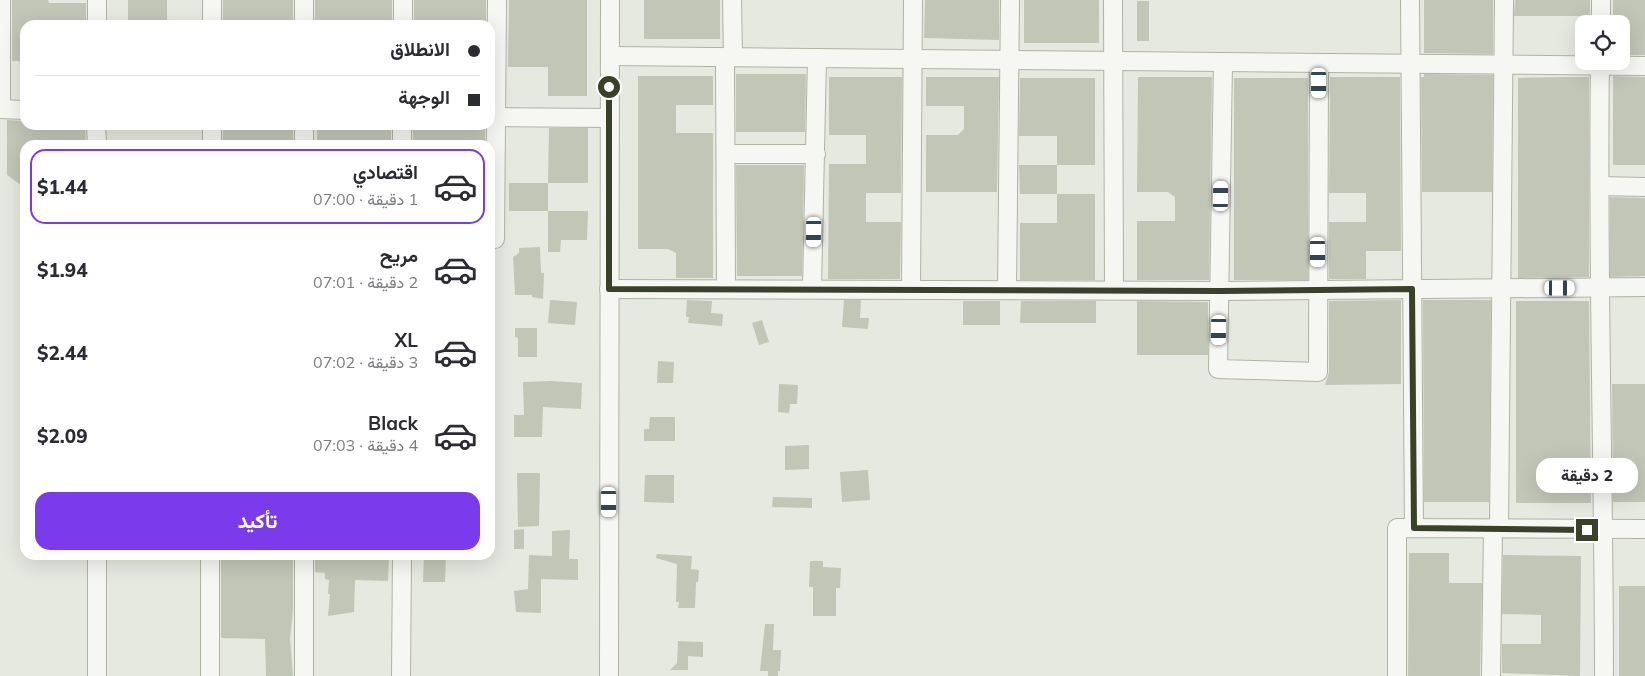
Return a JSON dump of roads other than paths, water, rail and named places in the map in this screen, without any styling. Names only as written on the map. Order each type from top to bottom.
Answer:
[{"type":"street","points":[[1,0],[1,109],[20,110]]},
{"type":"street","points":[[96,0],[96,20]]},
{"type":"street","points":[[212,0],[212,20]]},
{"type":"street","points":[[304,0],[304,20]]},
{"type":"street","points":[[403,0],[403,20]]},
{"type":"street","points":[[495,39],[496,0]]},
{"type":"street","points":[[609,676],[610,0]]},
{"type":"street","points":[[726,289],[726,154],[732,0]]},
{"type":"street","points":[[911,290],[913,0]]},
{"type":"street","points":[[1007,290],[1010,0]]},
{"type":"street","points":[[1113,0],[1114,290]]},
{"type":"street","points":[[1397,676],[1406,528],[1412,289],[1410,0]]},
{"type":"street","points":[[1491,676],[1501,287],[1504,0]]},
{"type":"street","points":[[1601,0],[1601,15]]},
{"type":"street","points":[[610,56],[1319,64],[1575,64]]},
{"type":"street","points":[[812,289],[817,58]]},
{"type":"street","points":[[1223,62],[1218,369],[1318,372],[1319,64]]},
{"type":"street","points":[[1630,65],[1645,66]]},
{"type":"street","points":[[1600,70],[1599,288],[1604,530],[1604,676]]},
{"type":"street","points":[[495,118],[609,118]]},
{"type":"street","points":[[726,154],[816,154]]},
{"type":"street","points":[[1600,186],[1645,187]]},
{"type":"street","points":[[609,289],[1220,291],[1645,287]]},
{"type":"street","points":[[1406,528],[1645,529]]},
{"type":"street","points":[[97,560],[97,676]]},
{"type":"street","points":[[210,560],[210,676]]},
{"type":"street","points":[[304,560],[304,676]]},
{"type":"street","points":[[402,560],[402,676]]}]
